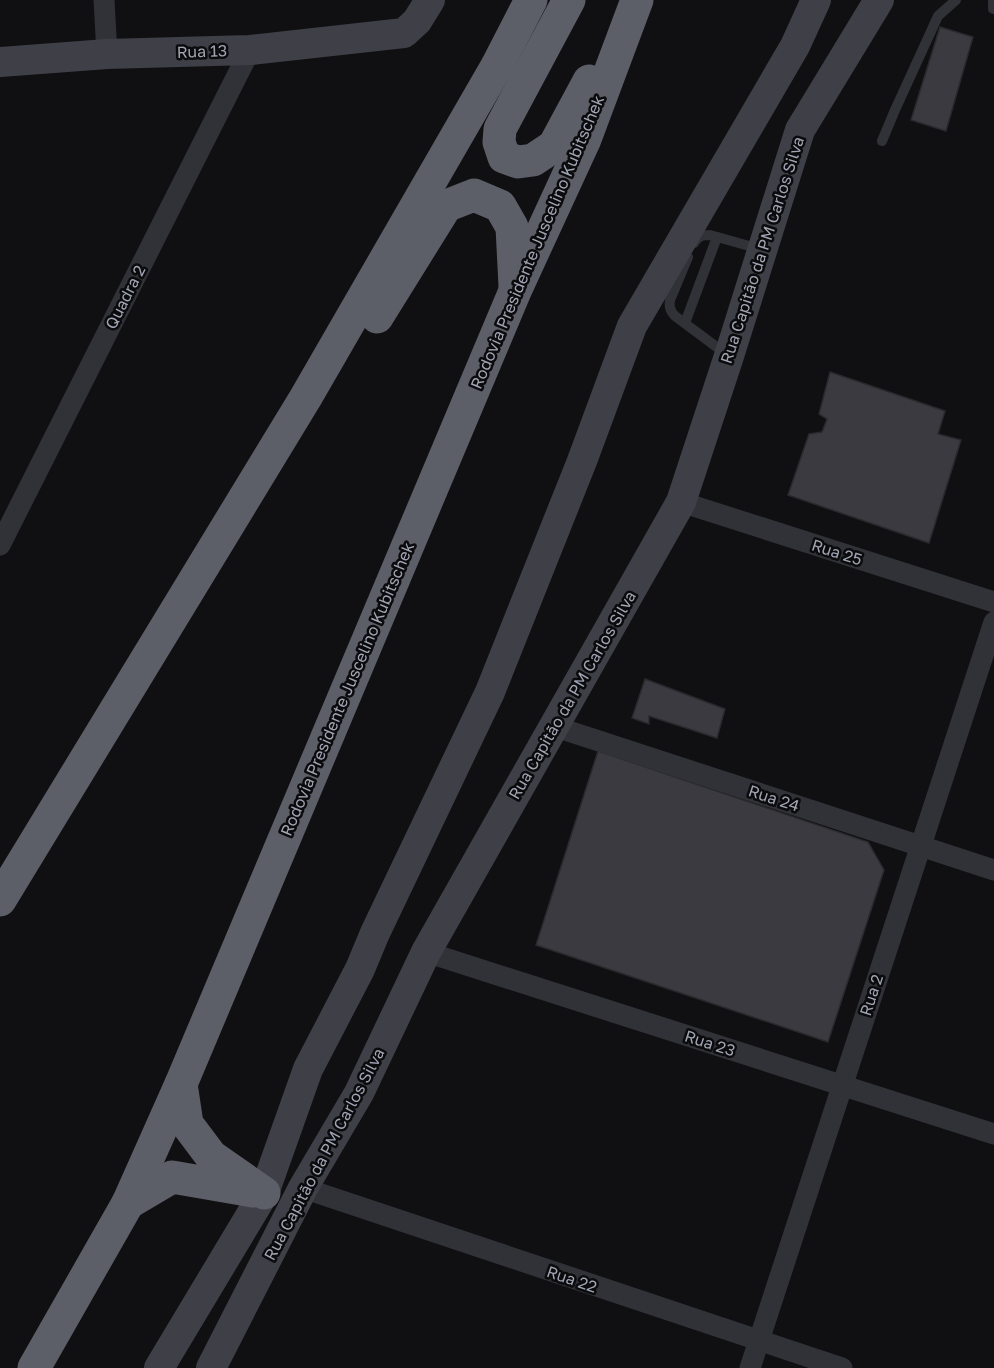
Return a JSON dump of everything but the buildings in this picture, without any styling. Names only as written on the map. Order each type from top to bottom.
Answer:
[{"type":"highway","points":[[0,900],[306,398],[496,66],[531,0]]},
{"type":"highway","points":[[569,0],[500,129],[499,142],[504,157],[518,162],[533,160],[554,146],[636,0]]},
{"type":"highway","name":"Rodovia Presidente Juscelino Kubitschek","points":[[34,1368],[128,1203],[181,1083],[515,291],[585,139],[636,0]]},
{"type":"highway","points":[[306,398],[359,346],[446,206],[474,195],[500,206],[512,226],[515,291]]},
{"type":"highway","points":[[181,1083],[187,1124],[211,1156],[264,1193]]},
{"type":"highway","points":[[128,1203],[172,1177],[264,1193]]},
{"type":"main road","name":"Rua 13","points":[[0,62],[107,54],[250,50],[404,33],[417,21],[430,0]]},
{"type":"main road","points":[[159,1368],[264,1193],[308,1069],[360,969],[490,692],[633,326],[795,46],[816,0]]},
{"type":"main road","name":"Rua Capitão da PM Carlos Silva","points":[[211,1368],[303,1188],[359,1093],[426,952],[681,502],[800,130],[879,0]]},
{"type":"street","points":[[104,0],[107,54]]},
{"type":"street","name":"Quadra 2","points":[[0,544],[250,50]]},
{"type":"street","name":"Rua 25","points":[[681,502],[994,602]]},
{"type":"street","name":"Rua 2","points":[[750,1368],[994,622]]},
{"type":"street","name":"Rua 24","points":[[553,726],[994,870]]},
{"type":"street","name":"Rua 23","points":[[426,952],[994,1134]]},
{"type":"street","name":"Rua 22","points":[[303,1188],[842,1368]]},
{"type":"lane","points":[[882,141],[938,16],[956,0]]},
{"type":"lane","points":[[993,0],[994,9]]},
{"type":"lane","points":[[729,356],[670,312],[670,300],[697,237],[703,235],[717,237],[763,250]]},
{"type":"lane","points":[[685,323],[717,237]]}]
